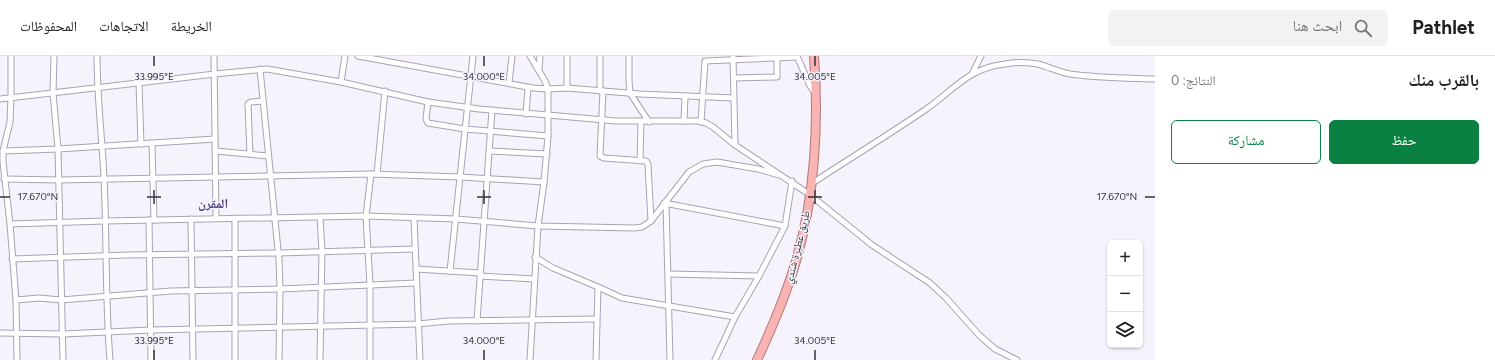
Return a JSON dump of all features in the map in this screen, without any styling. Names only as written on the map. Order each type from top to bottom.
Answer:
[{"type":"highway","name":"طريق عطبرة شندي","points":[[757,360],[781,306],[794,270],[804,226],[815,151],[816,94],[814,56]]},
{"type":"street","points":[[11,56],[12,97],[10,122],[3,151],[4,179],[10,224],[16,300],[17,360]]},
{"type":"street","points":[[54,56],[53,93],[58,149],[63,360]]},
{"type":"street","points":[[97,56],[97,88],[104,178],[104,220],[110,360]]},
{"type":"street","points":[[214,56],[216,218]]},
{"type":"street","points":[[341,82],[345,56]]},
{"type":"street","points":[[358,56],[509,83],[528,88],[548,90],[567,88],[630,93],[734,98]]},
{"type":"street","points":[[450,271],[473,56]]},
{"type":"street","points":[[509,83],[512,56]]},
{"type":"street","points":[[530,56],[546,81],[548,90],[547,154],[535,258],[530,360]]},
{"type":"street","points":[[539,71],[540,56]]},
{"type":"street","points":[[567,56],[567,88]]},
{"type":"street","points":[[600,56],[602,120],[600,156],[604,158],[640,161],[648,164],[651,221]]},
{"type":"street","points":[[629,56],[628,81],[630,93],[649,122]]},
{"type":"street","points":[[701,122],[705,62],[733,58],[797,56],[810,86],[816,94]]},
{"type":"street","points":[[971,75],[981,56]]},
{"type":"street","points":[[734,78],[778,77],[777,57]]},
{"type":"street","points":[[733,58],[735,145]]},
{"type":"street","points":[[811,184],[927,108],[962,80],[991,66],[1022,63],[1038,64],[1058,72],[1077,75],[1155,79]]},
{"type":"street","points":[[0,99],[260,69],[341,82],[428,102],[467,107],[526,114],[602,120],[649,122],[684,121],[706,123],[735,145],[792,181],[872,244],[930,283],[995,349],[1017,360]]},
{"type":"street","points":[[260,69],[274,218],[279,253],[279,360]]},
{"type":"street","points":[[139,83],[141,144]]},
{"type":"street","points":[[526,114],[528,88]]},
{"type":"street","points":[[370,360],[370,285],[366,216],[374,174],[385,91]]},
{"type":"street","points":[[684,121],[685,96]]},
{"type":"street","points":[[250,154],[248,104],[251,102],[263,101]]},
{"type":"street","points":[[428,102],[426,119],[428,122],[465,128],[548,136]]},
{"type":"street","points":[[477,321],[492,110]]},
{"type":"street","points":[[640,121],[640,161]]},
{"type":"street","points":[[3,151],[215,139]]},
{"type":"street","points":[[151,360],[149,255],[152,143]]},
{"type":"street","points":[[216,150],[268,156]]},
{"type":"street","points":[[490,151],[547,154]]},
{"type":"street","points":[[10,224],[104,220],[366,216],[456,220],[538,226],[634,228],[642,227],[651,221],[689,172],[703,164],[718,162],[758,169],[784,176]]},
{"type":"street","points":[[4,179],[58,180],[152,177],[374,174],[487,178],[544,182]]},
{"type":"street","points":[[715,360],[735,317],[759,276],[785,226],[792,181]]},
{"type":"street","points":[[665,204],[785,226]]},
{"type":"street","points":[[665,204],[669,274],[668,305],[670,360]]},
{"type":"street","points":[[320,217],[322,251],[320,360]]},
{"type":"street","points":[[235,218],[236,360]]},
{"type":"street","points":[[414,218],[420,360]]},
{"type":"street","points":[[191,219],[193,360]]},
{"type":"street","points":[[12,260],[106,256],[279,253],[415,248]]},
{"type":"street","points":[[535,258],[553,268],[622,298],[735,317]]},
{"type":"street","points":[[416,269],[534,279]]},
{"type":"street","points":[[669,274],[759,276]]},
{"type":"street","points":[[16,300],[39,298],[61,300],[107,295],[416,283]]},
{"type":"street","points":[[596,360],[598,287]]},
{"type":"street","points":[[0,333],[63,334],[151,330],[418,324],[448,321],[596,319]]},
{"type":"district","name":"المقرن","points":[[213,203]]}]
